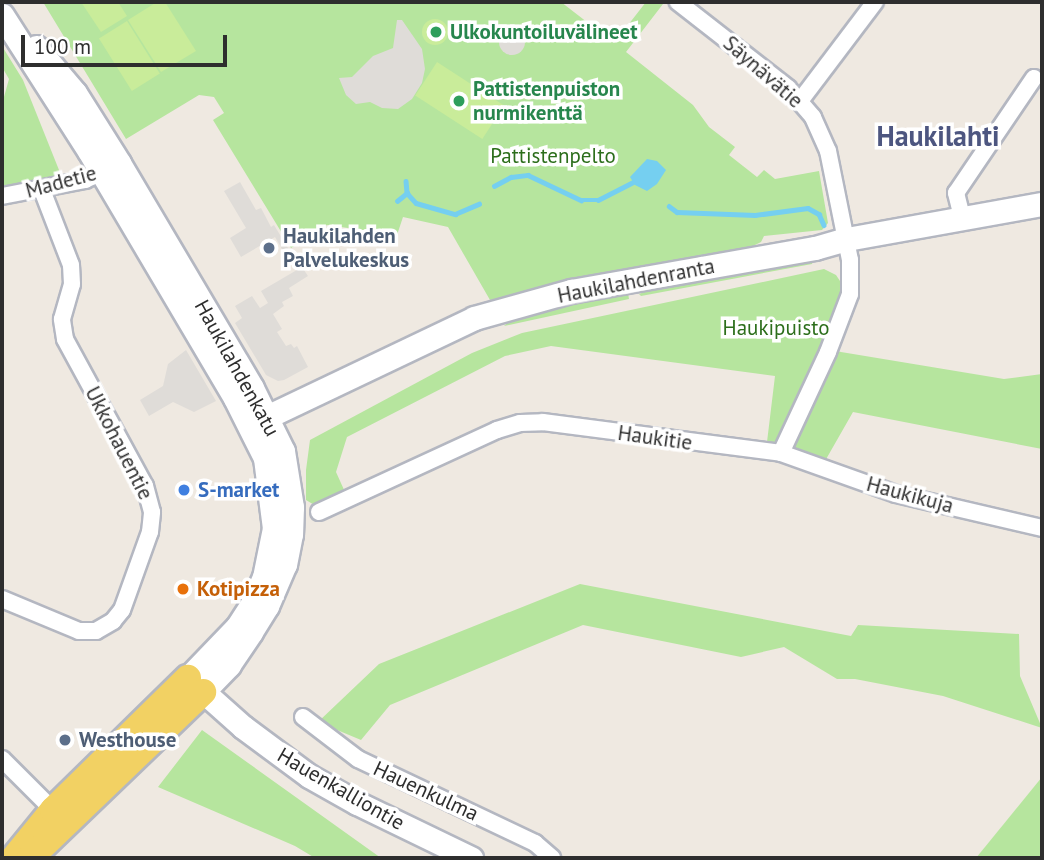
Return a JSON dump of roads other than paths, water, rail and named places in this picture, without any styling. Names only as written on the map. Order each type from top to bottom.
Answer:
[{"type":"main road","name":"Haukilahdenkatu","points":[[5,2],[25,33],[75,93],[110,168]]},
{"type":"main road","name":"Haukilahdenkatu","points":[[2,15],[110,168],[259,421],[283,451],[289,479],[291,534],[285,564],[267,606],[229,666],[196,685],[61,817],[14,858]]},
{"type":"main road","name":"Haukilahdenranta","points":[[259,421],[474,318],[571,291],[1042,204]]},
{"type":"main road","name":"Hauenkalliontie","points":[[196,685],[243,727],[309,776],[471,858]]},
{"type":"main road","name":"Haukilahdenkatu","points":[[30,858],[61,817]]},
{"type":"street","name":"Säynävätie","points":[[678,2],[800,101],[813,117],[828,151],[847,239]]},
{"type":"street","points":[[800,101],[875,2]]},
{"type":"street","points":[[962,217],[956,193],[1034,79]]},
{"type":"street","name":"Madetie","points":[[2,196],[42,190],[110,168]]},
{"type":"street","name":"Ukkohauentie","points":[[2,598],[79,631],[96,631],[113,621],[122,610],[150,532],[152,512],[145,486],[65,339],[62,319],[72,284],[71,265],[42,190]]},
{"type":"street","points":[[781,453],[832,343],[850,294],[852,281],[847,239]]},
{"type":"street","name":"Haukitie","points":[[319,512],[497,430],[520,423],[544,422],[781,453]]},
{"type":"street","name":"Haukikuja","points":[[781,453],[896,494],[1042,528]]},
{"type":"street","name":"Hauenkulma","points":[[303,717],[358,759],[535,843],[552,858]]},
{"type":"street","points":[[2,759],[61,817]]},
{"type":"water","points":[[647,159],[657,161],[666,170],[657,184],[647,191],[635,185],[630,177]]},
{"type":"waterway","points":[[494,186],[511,177],[528,175],[581,200],[598,200],[633,182]]},
{"type":"waterway","points":[[406,181],[407,193]]},
{"type":"waterway","points":[[397,201],[407,193],[416,203],[455,214],[479,204]]},
{"type":"waterway","points":[[669,206],[677,212],[755,215],[808,208],[819,214],[824,225]]},
{"type":"place","name":"Ulkokuntoiluvälineet","points":[[436,32]]},
{"type":"place","name":"Pattistenpuiston nurmikenttä","points":[[459,101]]},
{"type":"place","name":"Haukilahden Palvelukeskus","points":[[269,248]]},
{"type":"place","name":"S-market","points":[[184,490]]},
{"type":"place","name":"Kotipizza","points":[[183,589]]},
{"type":"place","name":"Westhouse","points":[[65,740]]},
{"type":"district","name":"Haukilahti","points":[[938,136]]},
{"type":"park label","name":"Pattistenpelto","points":[[553,156]]},
{"type":"park label","name":"Haukipuisto","points":[[776,328]]}]
